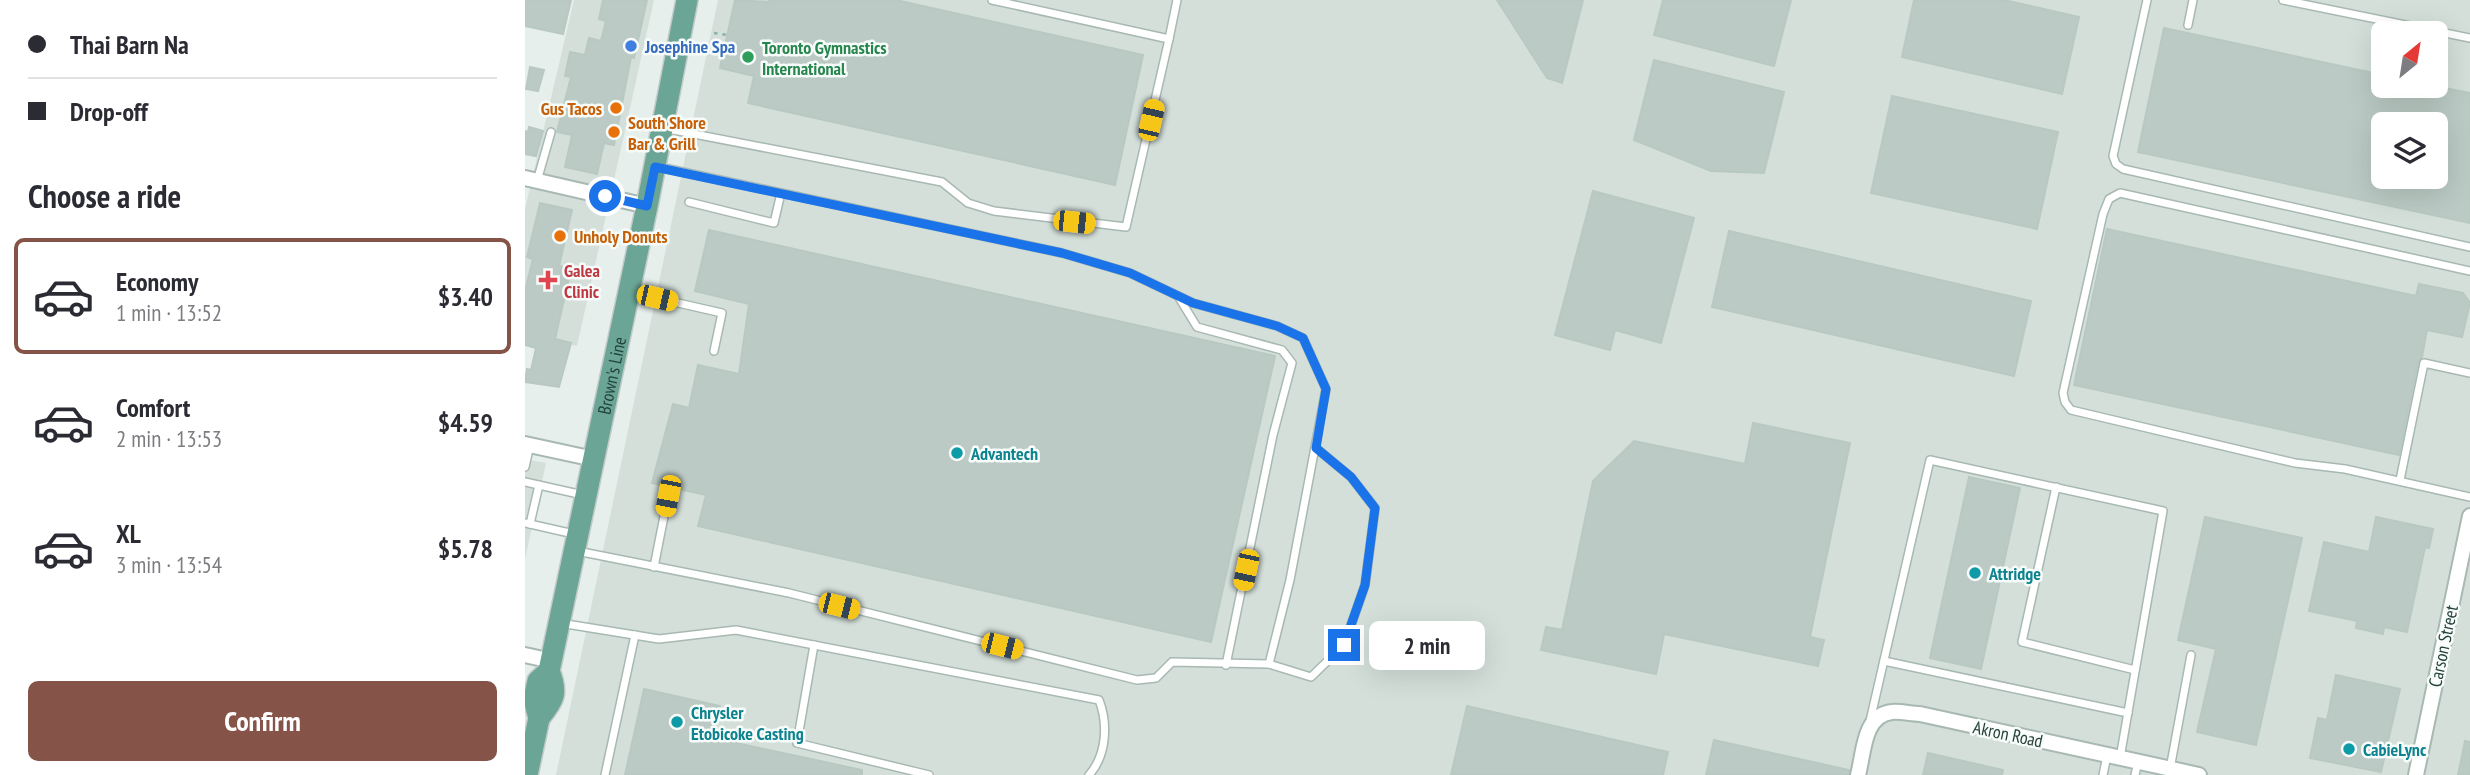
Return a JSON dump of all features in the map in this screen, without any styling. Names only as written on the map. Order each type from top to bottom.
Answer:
[{"type":"main road","name":"Brown's Line","points":[[527,775],[539,718],[534,699],[538,681],[551,666],[687,0]]},
{"type":"street","points":[[531,179],[647,206]]},
{"type":"street","points":[[527,444],[594,459]]},
{"type":"street","name":"Carson Street","points":[[2417,775],[2470,516]]},
{"type":"street","points":[[525,655],[551,666]]},
{"type":"street","name":"Akron Road","points":[[1869,725],[1879,716],[1892,712],[1920,715],[2113,757],[2137,769],[2170,769],[2199,775]]},
{"type":"street","points":[[1859,775],[1869,725]]},
{"type":"lane","points":[[992,0],[1169,39]]},
{"type":"lane","points":[[662,127],[942,182],[968,203],[994,211],[1126,227],[1177,0]]},
{"type":"lane","points":[[2147,0],[2113,156],[2116,164],[2123,169],[2470,247]]},
{"type":"lane","points":[[2188,25],[2193,0]]},
{"type":"lane","points":[[2283,0],[2470,38]]},
{"type":"lane","points":[[531,179],[551,132]]},
{"type":"lane","points":[[655,167],[1062,253],[1130,273],[1193,303],[1277,326],[1303,338],[1326,389],[1290,580],[1269,664]]},
{"type":"lane","points":[[689,202],[774,223],[781,193]]},
{"type":"lane","points":[[2470,271],[2120,193],[2109,199],[2103,214],[2063,393],[2071,410],[2295,463],[2345,469],[2470,497]]},
{"type":"lane","points":[[629,292],[722,313],[714,351]]},
{"type":"lane","points":[[1177,296],[1197,327],[1282,350],[1291,363],[1273,435],[1226,665]]},
{"type":"lane","points":[[2400,480],[2424,363],[2470,373]]},
{"type":"lane","points":[[525,467],[527,444]]},
{"type":"lane","points":[[539,485],[528,524],[576,543],[654,567],[789,593],[1137,680],[1156,678],[1173,662],[1269,664],[1311,677],[1344,645],[1365,585],[1375,508],[1351,477],[1316,448]]},
{"type":"lane","points":[[1869,725],[1930,460],[2163,511],[2128,713],[2113,757],[2103,775]]},
{"type":"lane","points":[[525,484],[586,495]]},
{"type":"lane","points":[[2056,487],[2022,642],[2135,670]]},
{"type":"lane","points":[[654,567],[668,496]]},
{"type":"lane","points":[[560,622],[659,639],[736,630],[1099,700],[1105,715],[1104,743],[1094,770],[1089,775]]},
{"type":"lane","points":[[605,775],[635,635]]},
{"type":"lane","points":[[814,645],[797,743],[929,775]]},
{"type":"lane","points":[[2170,769],[2191,655]]},
{"type":"lane","points":[[1884,661],[2128,713]]},
{"type":"path","points":[[714,33],[727,35]]},
{"type":"shaded area","points":[[574,0],[654,0],[577,346],[525,333],[525,209]]},
{"type":"shaded area","points":[[718,0],[2470,0],[2470,775],[556,775]]},
{"type":"shaded area","points":[[525,459],[546,463],[525,559]]},
{"type":"building","points":[[525,0],[571,0],[563,34],[525,26]]},
{"type":"building","points":[[603,0],[647,0],[634,58],[631,57],[614,145],[604,143],[597,174],[565,167],[572,135],[557,132],[571,77],[565,76],[570,52],[585,55],[589,38],[601,41],[606,21],[599,19]]},
{"type":"building","points":[[735,0],[896,0],[1143,55],[1115,185],[748,103],[754,76],[720,68]]},
{"type":"building","points":[[1497,0],[1583,0],[1562,83],[1547,78]]},
{"type":"building","points":[[1663,0],[1791,0],[1774,66],[1654,35]]},
{"type":"building","points":[[1914,0],[2004,0],[2079,17],[2062,94],[1902,57]]},
{"type":"building","points":[[2164,28],[2371,72],[2371,98],[2448,98],[2448,89],[2470,93],[2470,223],[2138,152]]},
{"type":"building","points":[[1654,60],[1784,92],[1764,173],[1711,171],[1634,140]]},
{"type":"building","points":[[530,67],[544,70],[538,91],[526,89]]},
{"type":"building","points":[[1892,96],[2058,132],[2037,229],[1871,193]]},
{"type":"building","points":[[529,127],[543,131],[536,156],[525,154],[525,131],[528,132]]},
{"type":"building","points":[[1593,191],[1694,218],[1661,343],[1615,330],[1610,350],[1555,335]]},
{"type":"building","points":[[540,203],[572,210],[559,266],[571,269],[555,339],[571,343],[559,387],[525,382],[536,348],[525,345],[525,291],[533,259],[527,257]]},
{"type":"building","points":[[2107,229],[2416,296],[2419,284],[2463,293],[2470,303],[2462,337],[2427,330],[2399,455],[2074,385]]},
{"type":"building","name":"Advantech","points":[[709,230],[1275,356],[1211,642],[698,526],[706,495],[652,483],[673,404],[689,408],[698,365],[739,374],[749,304],[695,291]]},
{"type":"building","points":[[1729,231],[2031,301],[2014,376],[1712,307]]},
{"type":"building","points":[[1753,423],[1850,443],[1810,637],[1824,640],[1818,666],[1664,634],[1656,674],[1541,650],[1546,627],[1562,630],[1593,481],[1634,441],[1745,464]]},
{"type":"building","name":"Attridge","points":[[1969,477],[2020,488],[1981,669],[1930,658]]},
{"type":"building","points":[[2205,517],[2302,538],[2256,745],[2197,732],[2216,649],[2178,640]]},
{"type":"building","points":[[2376,517],[2433,529],[2429,548],[2425,547],[2407,632],[2384,627],[2383,634],[2356,628],[2357,621],[2309,611],[2324,542],[2369,552]]},
{"type":"building","points":[[2336,675],[2400,689],[2381,772],[2310,758],[2318,718],[2327,720]]},
{"type":"building","name":"Chrysler Etobicoke Casting","points":[[644,689],[720,706],[713,738],[862,770],[862,775],[625,775]]},
{"type":"building","points":[[1467,706],[1668,752],[1663,775],[1451,775]]},
{"type":"building","points":[[1714,740],[1849,770],[1849,775],[1706,775]]},
{"type":"building","points":[[2465,741],[2470,742],[2470,775],[2458,775]]},
{"type":"building","points":[[1928,753],[2003,770],[2002,775],[1923,775]]},
{"type":"place","name":"Josephine Spa","points":[[631,46]]},
{"type":"place","name":"Toronto Gymnastics International","points":[[748,57]]},
{"type":"place","name":"Gus Tacos","points":[[616,108]]},
{"type":"place","name":"South Shore Bar & Grill","points":[[614,132]]},
{"type":"place","name":"Unholy Donuts","points":[[560,236]]},
{"type":"place","name":"Galea Clinic","points":[[548,280]]},
{"type":"place","name":"Advantech","points":[[957,453]]},
{"type":"place","name":"Attridge","points":[[1975,573]]},
{"type":"place","name":"Chrysler Etobicoke Casting","points":[[677,722]]},
{"type":"place","name":"CabieLync","points":[[2349,749]]},
{"type":"route","points":[[605,196],[647,206],[655,167],[736,182],[1062,253],[1130,273],[1193,303],[1277,326],[1303,338],[1326,389],[1316,448],[1351,477],[1375,508],[1365,585],[1344,645]]}]
